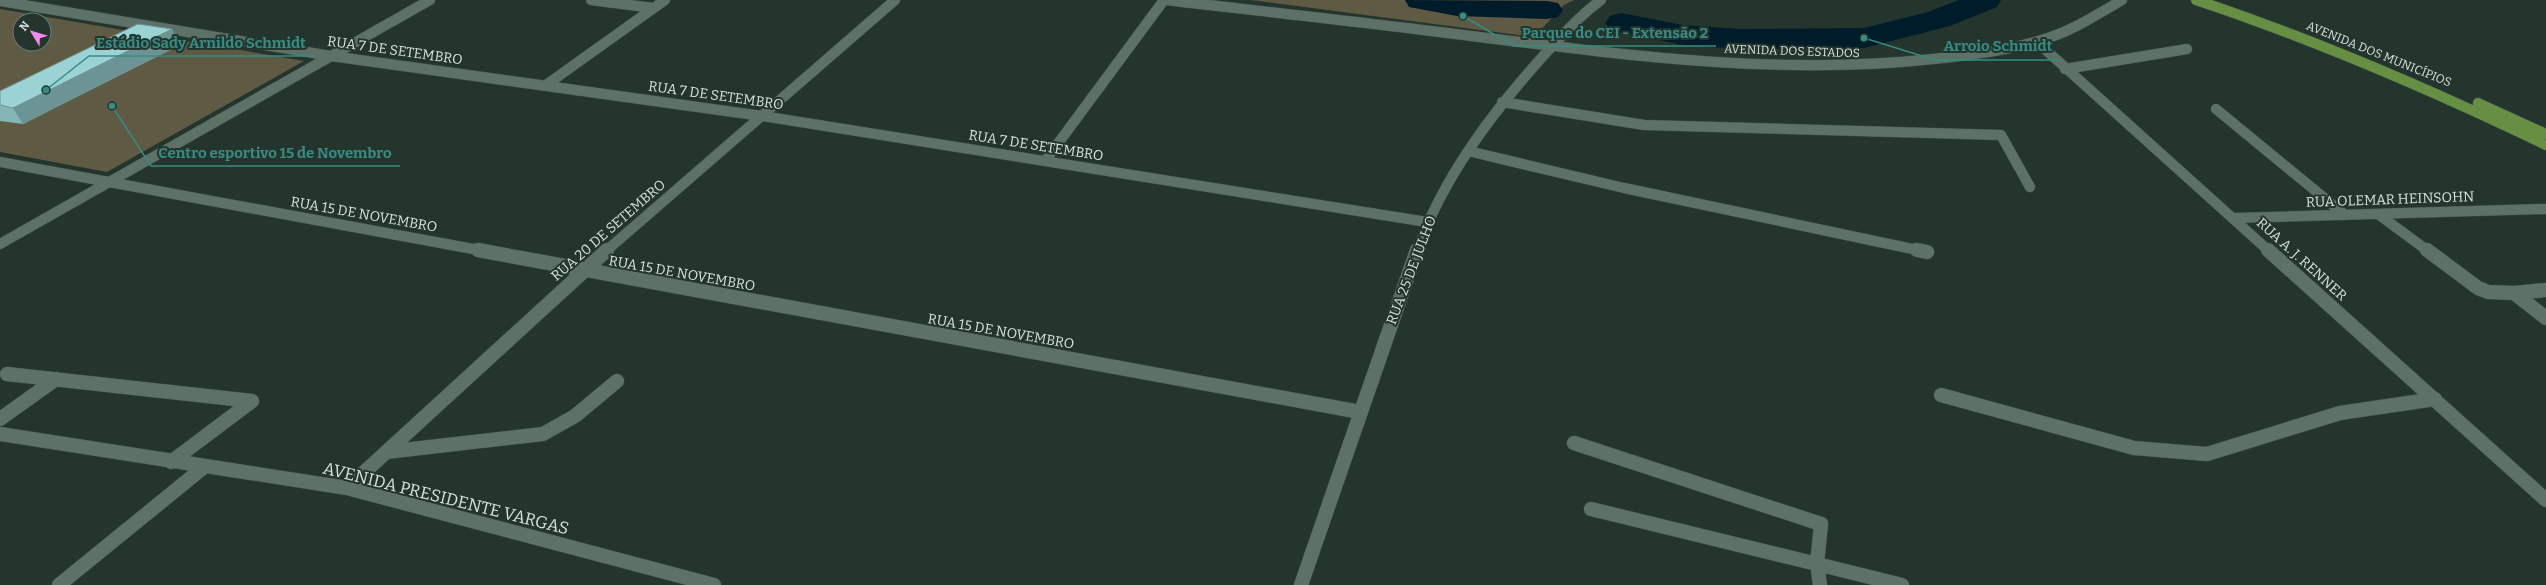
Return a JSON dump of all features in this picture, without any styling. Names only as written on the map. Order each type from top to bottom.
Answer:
[{"type":"main road","name":"AVENIDA DOS MUNICÍPIOS","points":[[2196,0],[2290,32],[2386,70],[2442,94],[2546,145]]},
{"type":"main road","name":"AVENIDA DOS MUNICÍPIOS","points":[[2218,0],[2291,26],[2429,81],[2546,134]]},
{"type":"street","points":[[0,244],[430,0]]},
{"type":"street","points":[[591,0],[653,8]]},
{"type":"street","points":[[546,85],[665,0]]},
{"type":"street","name":"RUA 20 DE SETEMBRO","points":[[347,488],[584,270],[895,0]]},
{"type":"street","points":[[1045,160],[1165,0]]},
{"type":"street","name":"AVENIDA DOS ESTADOS","points":[[1165,0],[1554,47],[1700,60],[1881,65],[1956,57],[2037,42],[2089,19],[2122,0]]},
{"type":"street","name":"RUA 25 DE JULHO","points":[[1301,585],[1427,222],[1468,151],[1502,102],[1554,47],[1583,13],[1600,0]]},
{"type":"street","name":"RUA 7 DE SETEMBRO","points":[[0,1],[331,56],[762,116],[1427,222]]},
{"type":"street","name":"RUA A. J. RENNER","points":[[2037,42],[2065,69],[2235,218],[2546,500]]},
{"type":"street","points":[[2065,69],[2187,49]]},
{"type":"street","points":[[1502,102],[1644,125],[2001,135],[2030,187]]},
{"type":"street","points":[[2216,109],[2345,215]]},
{"type":"street","points":[[1468,151],[1624,188],[1927,252]]},
{"type":"street","name":"RUA 15 DE NOVEMBRO","points":[[0,162],[1360,412]]},
{"type":"street","name":"RUA OLEMAR HEINSOHN","points":[[2235,218],[2546,209]]},
{"type":"street","points":[[2378,214],[2478,288],[2488,292],[2514,293],[2546,290]]},
{"type":"street","points":[[2514,293],[2546,318]]},
{"type":"street","points":[[7,374],[252,401],[171,462]]},
{"type":"street","points":[[0,419],[56,379]]},
{"type":"street","points":[[386,452],[543,434],[575,416],[617,381]]},
{"type":"street","points":[[1941,395],[2134,448],[2207,454],[2340,413],[2435,399]]},
{"type":"street","name":"AVENIDA PRESIDENTE VARGAS","points":[[0,434],[171,462],[347,488],[714,585]]},
{"type":"street","points":[[1574,443],[1821,524],[1817,564],[1820,585]]},
{"type":"street","points":[[59,585],[204,467]]},
{"type":"street","points":[[1591,509],[1902,585]]},
{"type":"shaded area","points":[[1251,0],[1574,0],[1564,5],[1534,37]]},
{"type":"shaded area","points":[[0,9],[18,12],[12,12],[12,52],[52,52],[52,18],[304,61],[107,172],[0,152]]},
{"type":"building","points":[[138,24],[172,29],[13,108],[0,105],[0,91]]},
{"type":"waterway","points":[[1420,0],[1457,7],[1547,10]]},
{"type":"waterway","points":[[1621,23],[1683,35],[1740,39],[1864,38],[1939,19],[1986,0]]},
{"type":"place","name":"Parque do CEI - Extensão 2","points":[[1463,16]]},
{"type":"place","name":"Arroio Schmidt","points":[[1864,38]]},
{"type":"place","name":"Estádio Sady Arnildo Schmidt","points":[[46,90]]},
{"type":"place","name":"Centro esportivo 15 de Novembro","points":[[112,106]]}]
